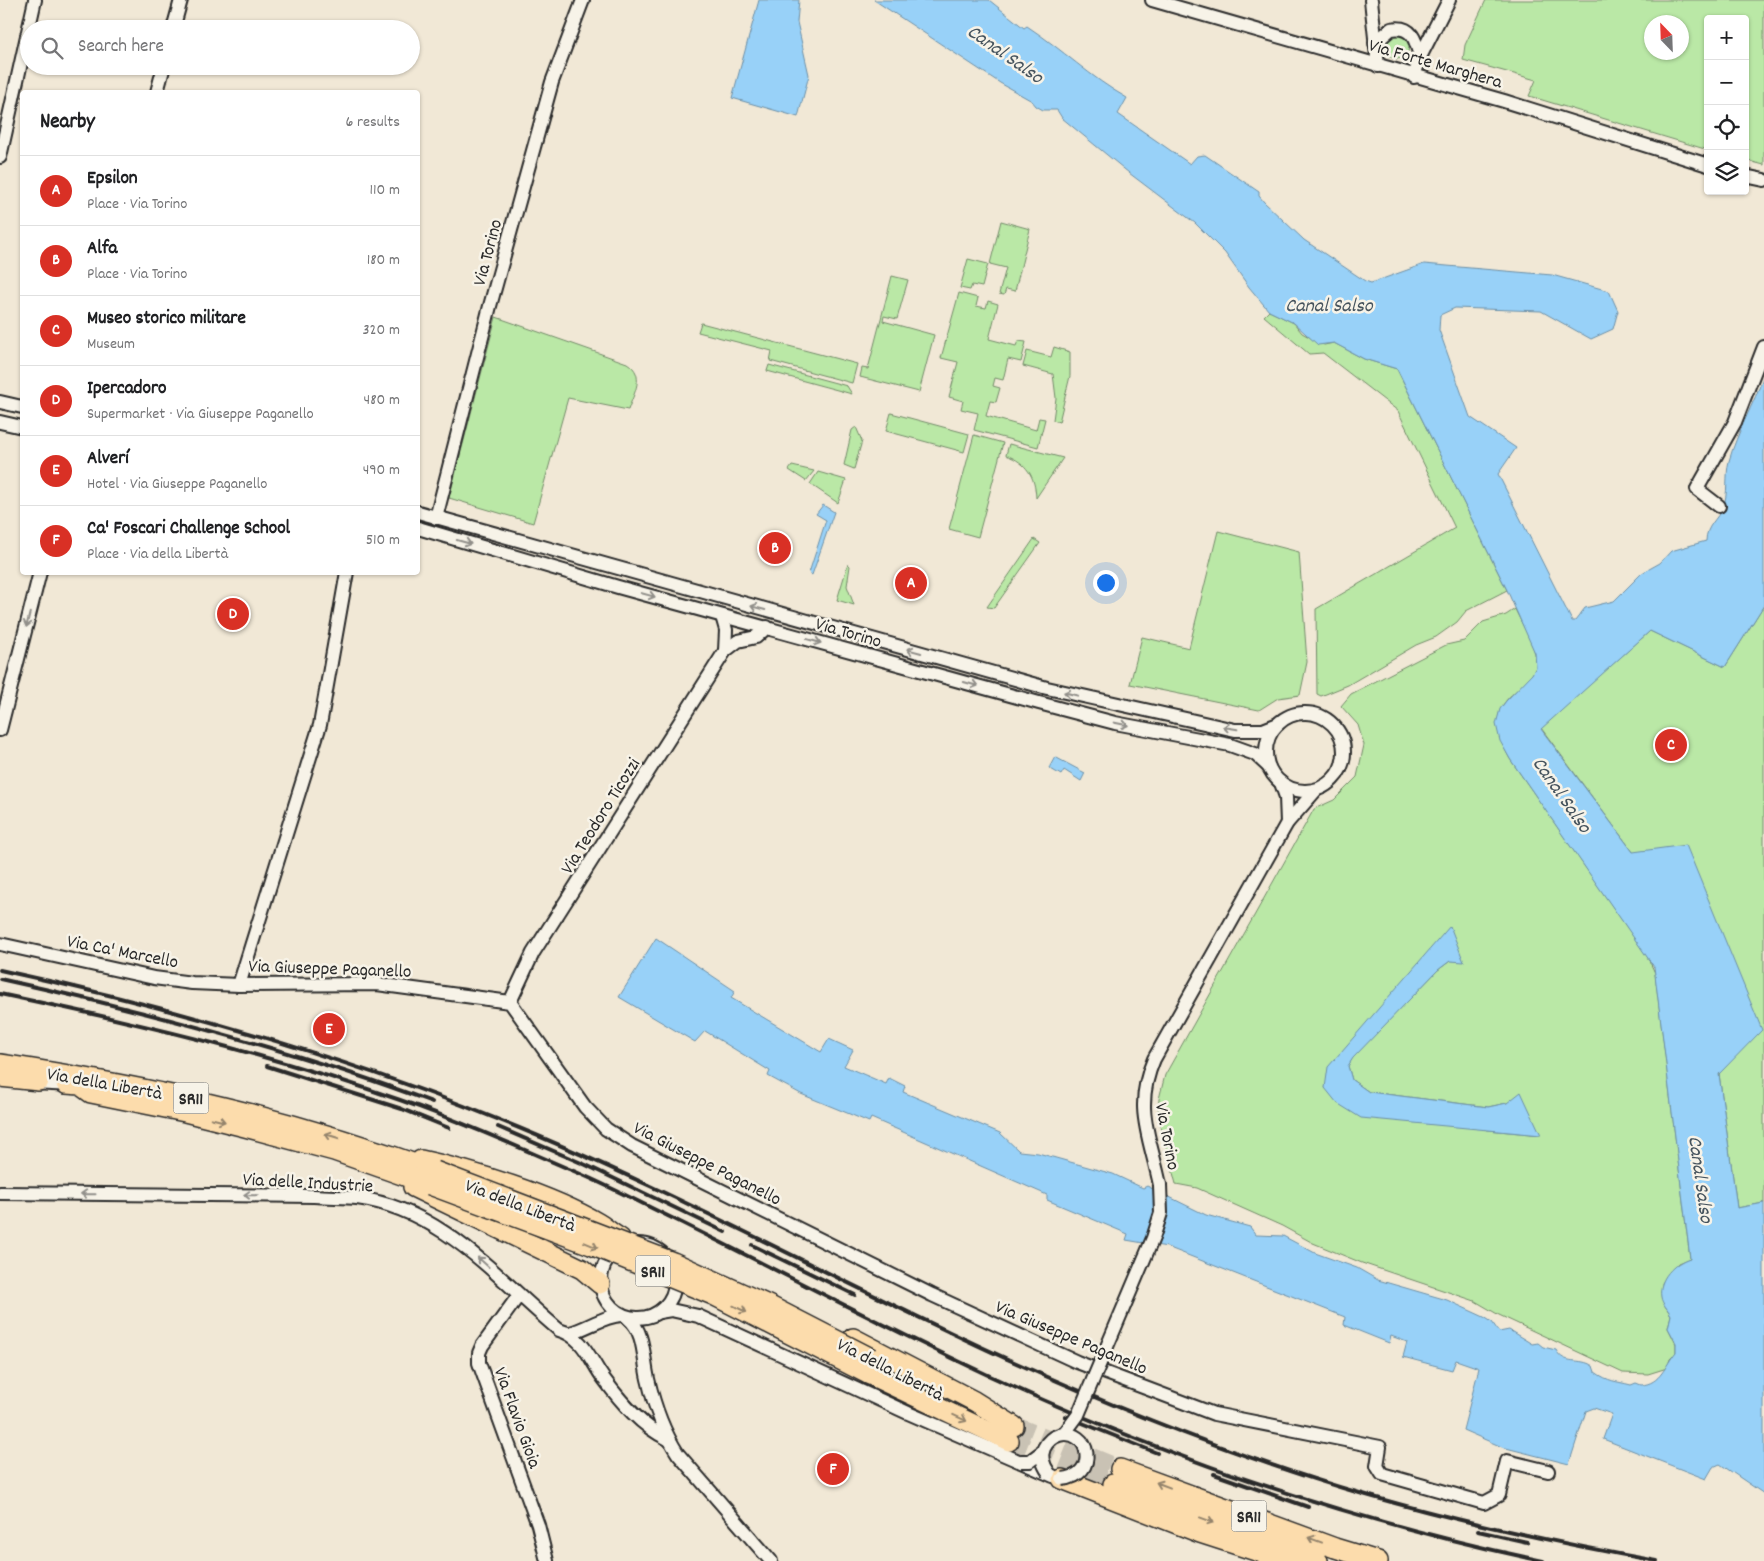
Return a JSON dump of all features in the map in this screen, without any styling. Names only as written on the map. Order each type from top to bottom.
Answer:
[{"type":"highway","name":"Via della Libertà","points":[[0,1064],[67,1074],[213,1103],[432,1178],[713,1296],[870,1366],[1011,1434],[974,1401],[836,1330],[719,1276],[670,1262]]},
{"type":"highway","name":"Via della Libertà","points":[[0,1078],[80,1085],[90,1093],[194,1114],[334,1151],[374,1157]]},
{"type":"highway","points":[[374,1157],[448,1165],[570,1209],[596,1222],[627,1242],[634,1244]]},
{"type":"highway","points":[[374,1157],[409,1185],[582,1269],[602,1292]]},
{"type":"highway","points":[[1056,1476],[1200,1533],[1288,1561]]},
{"type":"highway","name":"SR11","points":[[1318,1561],[1116,1476],[1378,1561]]},
{"type":"street","points":[[31,20],[35,0]]},
{"type":"street","points":[[176,20],[181,0]]},
{"type":"street","name":"Via Torino","points":[[436,518],[490,306],[552,82],[582,0]]},
{"type":"street","name":"Via Forte Marghera","points":[[1152,0],[1414,77],[1504,101],[1704,164]]},
{"type":"street","points":[[1371,0],[1378,66]]},
{"type":"street","points":[[1414,77],[1420,57],[1449,0]]},
{"type":"street","points":[[1376,44],[1391,29],[1404,29],[1415,37],[1420,57]]},
{"type":"street","points":[[0,157],[20,67]]},
{"type":"street","points":[[158,90],[162,75]]},
{"type":"street","points":[[1749,177],[1764,180]]},
{"type":"street","points":[[1719,506],[1697,489],[1735,422],[1764,347]]},
{"type":"street","points":[[0,402],[20,407]]},
{"type":"street","points":[[0,422],[20,427]]},
{"type":"street","name":"Via Torino","points":[[420,513],[1056,690],[1235,730],[1263,730],[1278,724],[1292,715],[1316,714],[1329,720],[1341,734],[1345,749],[1342,768],[1334,780],[1316,790],[1287,823],[1154,1059],[1146,1077],[1142,1098],[1144,1119],[1160,1185],[1161,1213],[1153,1238],[1078,1415],[1064,1434]]},
{"type":"street","name":"Via Torino","points":[[420,529],[722,616],[1057,708],[1125,725],[1237,747],[1255,754],[1268,766],[1281,783]]},
{"type":"street","points":[[0,730],[3,705],[39,575]]},
{"type":"street","name":"Via Giuseppe Paganello","points":[[346,575],[320,725],[239,985],[377,984],[510,1002],[584,1107],[606,1129],[632,1146],[932,1295],[1077,1362],[1214,1414],[1380,1446],[1377,1466],[1382,1474],[1484,1503],[1499,1495],[1507,1461],[1548,1471]]},
{"type":"street","points":[[722,616],[726,630],[726,651]]},
{"type":"street","name":"Via Teodoro Ticozzi","points":[[510,1002],[533,953],[726,651],[738,641],[756,636],[767,627]]},
{"type":"street","points":[[1268,766],[1267,741],[1278,724]]},
{"type":"street","points":[[1281,783],[1303,792],[1316,790]]},
{"type":"street","points":[[1281,783],[1288,809],[1287,823]]},
{"type":"street","name":"Via Ca' Marcello","points":[[0,944],[154,978],[239,985]]},
{"type":"street","points":[[0,1082],[80,1085]]},
{"type":"street","name":"Via delle Industrie","points":[[0,1193],[357,1198],[410,1214],[435,1225],[464,1245],[559,1330],[570,1334],[588,1352],[612,1389],[648,1428],[668,1439]]},
{"type":"street","points":[[598,1321],[605,1308],[602,1292],[606,1262],[613,1253],[623,1246],[634,1244],[655,1248],[670,1262],[674,1272],[675,1286],[670,1301],[655,1314],[643,1332],[641,1341]]},
{"type":"street","name":"Via della Libertà","points":[[675,1286],[686,1307],[698,1316],[908,1413],[1056,1476]]},
{"type":"street","points":[[602,1292],[608,1305],[625,1316]]},
{"type":"street","name":"Via Flavio Gioia","points":[[519,1295],[478,1354],[479,1363],[538,1525],[546,1561]]},
{"type":"street","name":"Via della Libertà","points":[[655,1314],[671,1310],[698,1316]]},
{"type":"street","points":[[570,1334],[614,1315],[638,1319],[655,1314]]},
{"type":"street","name":"Via delle Industrie","points":[[625,1316],[638,1330],[648,1379],[668,1439],[678,1454],[771,1561]]},
{"type":"street","name":"Via Torino","points":[[1078,1415],[1078,1439]]},
{"type":"street","points":[[1021,1461],[1030,1460],[1042,1452],[1050,1440],[1064,1434],[1078,1439],[1086,1450],[1086,1465],[1076,1476],[1056,1476],[1042,1460],[1042,1452]]},
{"type":"green space","points":[[1486,0],[1764,0],[1764,165],[1749,161],[1749,15],[1704,15],[1704,149],[1529,96],[1536,80],[1463,60],[1465,45]]},
{"type":"green space","points":[[1397,35],[1405,39],[1409,47],[1405,55],[1397,59],[1389,55],[1385,47],[1389,39]]},
{"type":"green space","points":[[1001,221],[1030,229],[1015,291],[1006,289],[1004,295],[999,294],[1006,268],[990,264]]},
{"type":"green space","points":[[968,259],[988,264],[982,287],[972,285],[970,290],[960,288]]},
{"type":"green space","points":[[892,276],[908,280],[897,319],[884,316],[883,321],[934,335],[919,392],[860,377],[862,368],[868,369]]},
{"type":"green space","points":[[959,293],[978,298],[976,306],[986,308],[988,301],[998,304],[989,339],[1016,346],[1018,341],[1026,342],[1021,362],[1008,359],[1003,380],[995,378],[993,386],[1000,388],[996,402],[990,401],[986,416],[1036,430],[1039,418],[1045,419],[1038,447],[974,430],[978,413],[961,409],[963,401],[949,397],[958,362],[941,358]]},
{"type":"green space","points":[[1269,311],[1294,323],[1302,333],[1324,345],[1334,343],[1364,359],[1397,369],[1507,590],[1466,611],[1457,622],[1436,637],[1416,645],[1348,685],[1321,696],[1317,694],[1316,609],[1455,528],[1398,411],[1323,353],[1309,354],[1264,316]]},
{"type":"green space","points":[[496,317],[627,363],[636,373],[637,385],[628,410],[568,398],[533,523],[449,498]]},
{"type":"green space","points":[[701,323],[857,364],[852,383],[770,361],[772,351],[698,332]]},
{"type":"green space","points":[[1054,347],[1070,352],[1070,376],[1059,422],[1053,420],[1056,398],[1053,374],[1023,366],[1027,351],[1051,357]]},
{"type":"green space","points":[[769,365],[847,386],[852,394],[767,371]]},
{"type":"green space","points":[[891,413],[969,434],[964,452],[886,431]]},
{"type":"green space","points":[[856,427],[862,441],[854,469],[844,465],[852,430]]},
{"type":"green space","points":[[974,435],[1003,443],[978,537],[949,529]]},
{"type":"green space","points":[[1009,444],[1063,458],[1036,498],[1034,483],[1028,471],[1019,462],[1006,455]]},
{"type":"green space","points":[[792,466],[814,471],[806,481],[789,470]]},
{"type":"green space","points":[[818,472],[846,480],[838,503],[810,484]]},
{"type":"green space","points":[[1218,531],[1299,552],[1307,662],[1300,695],[1278,698],[1259,710],[1130,684],[1142,637],[1189,648]]},
{"type":"green space","points":[[1034,539],[1040,543],[994,608],[987,607]]},
{"type":"green space","points":[[848,564],[850,566],[847,586],[854,605],[837,600]]},
{"type":"green space","points":[[1764,605],[1764,1203],[1737,1208],[1719,1074],[1633,852],[1541,728],[1650,631],[1725,667]]},
{"type":"green space","points":[[1515,609],[1533,647],[1536,667],[1525,683],[1502,707],[1498,723],[1501,741],[1510,759],[1647,956],[1655,973],[1690,1258],[1678,1263],[1662,1283],[1665,1306],[1671,1315],[1668,1328],[1676,1344],[1676,1353],[1670,1359],[1667,1368],[1648,1374],[1623,1373],[1499,1315],[1475,1301],[1362,1263],[1313,1243],[1282,1226],[1197,1188],[1176,1184],[1158,1116],[1159,1099],[1165,1075],[1314,809],[1334,800],[1357,777],[1364,745],[1358,725],[1341,706],[1351,694],[1446,645],[1464,641],[1483,622],[1506,615]],"holes":[[[1450,927],[1450,961],[1438,970],[1352,1058],[1348,1066],[1352,1080],[1369,1092],[1488,1107],[1507,1103],[1540,1135],[1488,1130],[1325,1088]]]},
{"type":"water","points":[[759,0],[799,0],[797,22],[809,75],[798,117],[732,98]]},
{"type":"water","name":"Canal Salso","points":[[874,0],[989,0],[1024,28],[1027,26],[1101,82],[1127,98],[1118,114],[1190,164],[1197,156],[1205,155],[1259,192],[1259,196],[1264,202],[1304,240],[1365,281],[1371,283],[1424,264],[1552,275],[1609,291],[1618,311],[1613,329],[1591,339],[1541,311],[1455,308],[1440,315],[1439,330],[1470,417],[1516,448],[1498,474],[1572,621],[1575,621],[1585,608],[1614,601],[1642,573],[1660,563],[1671,551],[1706,541],[1708,531],[1721,512],[1725,502],[1728,467],[1732,450],[1764,375],[1764,605],[1725,667],[1650,631],[1541,729],[1633,852],[1686,845],[1762,1030],[1719,1074],[1737,1208],[1764,1203],[1764,1494],[1720,1464],[1713,1467],[1706,1479],[1603,1439],[1612,1414],[1594,1408],[1586,1411],[1569,1464],[1502,1447],[1463,1430],[1479,1368],[1456,1360],[1452,1370],[1403,1357],[1407,1342],[1391,1336],[1389,1343],[1344,1325],[1345,1317],[1167,1247],[1126,1240],[1128,1234],[1047,1200],[1047,1195],[871,1118],[869,1122],[801,1094],[768,1076],[770,1071],[705,1031],[695,1042],[619,997],[656,938],[735,991],[731,998],[821,1052],[829,1039],[853,1050],[844,1066],[886,1084],[889,1078],[905,1086],[903,1092],[1000,1133],[1019,1151],[1038,1153],[1113,1174],[1143,1188],[1147,1186],[1206,1215],[1250,1227],[1256,1235],[1283,1236],[1315,1253],[1357,1268],[1378,1280],[1447,1300],[1484,1317],[1492,1322],[1499,1332],[1509,1330],[1532,1344],[1538,1343],[1543,1347],[1556,1350],[1563,1358],[1588,1363],[1593,1366],[1595,1372],[1613,1381],[1631,1385],[1636,1383],[1641,1385],[1648,1384],[1658,1378],[1676,1352],[1676,1343],[1668,1328],[1671,1315],[1661,1297],[1661,1290],[1668,1273],[1678,1264],[1690,1258],[1654,967],[1510,759],[1500,741],[1496,724],[1500,709],[1532,674],[1536,667],[1535,653],[1507,590],[1397,369],[1364,359],[1334,343],[1318,345],[1294,323],[1269,311],[1225,253],[1195,223],[1129,173],[1062,118],[1057,110],[1043,110],[1036,106],[1032,101],[1000,83]]},
{"type":"water","points":[[823,505],[834,512],[812,575],[809,573],[826,520],[816,514]]},
{"type":"water","points":[[1055,757],[1085,773],[1081,781],[1064,770],[1061,775],[1049,768]]},
{"type":"water","points":[[1450,926],[1464,962],[1450,961],[1438,970],[1353,1058],[1348,1066],[1352,1080],[1369,1092],[1488,1107],[1507,1103],[1521,1092],[1541,1135],[1361,1118],[1337,1103],[1325,1088],[1328,1067]]},
{"type":"tunnel","points":[[1014,1426],[1120,1469]]},
{"type":"tunnel","points":[[1009,1441],[1113,1484]]},
{"type":"railway","points":[[0,970],[125,999],[249,1033],[372,1072],[492,1117],[624,1174],[1014,1362],[1143,1417],[1274,1466],[1363,1494],[1472,1523],[1657,1561]]},
{"type":"railway","points":[[0,979],[109,1004],[272,1048],[432,1102]]},
{"type":"railway","points":[[0,994],[202,1040],[351,1083],[421,1108],[485,1133],[596,1181],[960,1362],[1066,1410],[1132,1437],[1267,1486],[1335,1508],[1404,1528],[1543,1561]]},
{"type":"railway","points":[[267,1066],[402,1109],[449,1128]]},
{"type":"railway","points":[[498,1127],[586,1165],[725,1232]]},
{"type":"railway","points":[[752,1245],[855,1295]]},
{"type":"railway","points":[[1065,1416],[1157,1453]]},
{"type":"railway","points":[[1214,1474],[1308,1507]]},
{"type":"railway","points":[[1478,1531],[1527,1542]]},
{"type":"place","name":"Alfa","points":[[775,548]]},
{"type":"place","name":"Epsilon","points":[[911,583]]},
{"type":"place","name":"Ipercadoro","points":[[233,614]]},
{"type":"place","name":"Museo storico militare","points":[[1671,745]]},
{"type":"place","name":"Alverí","points":[[329,1029]]},
{"type":"place","name":"Ca' Foscari Challenge School","points":[[833,1469]]}]
